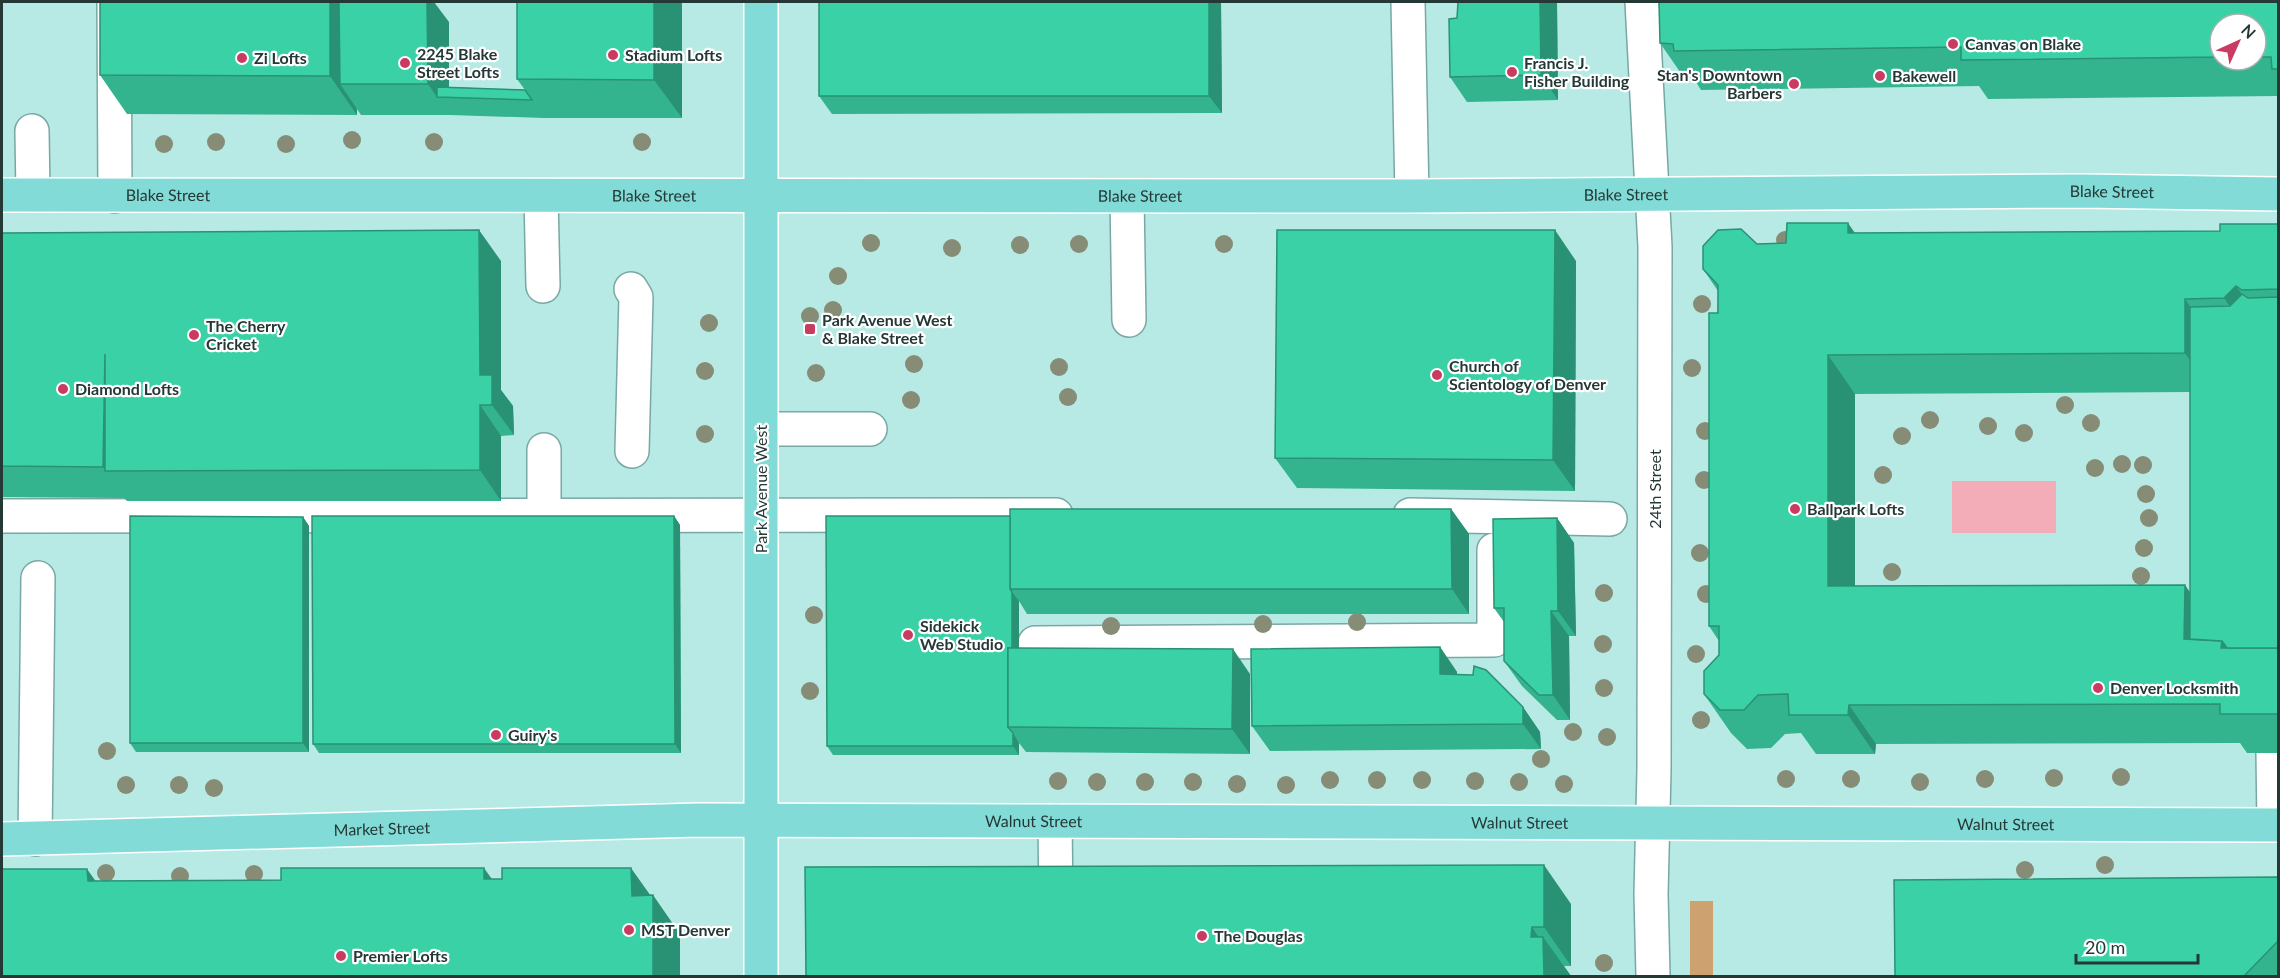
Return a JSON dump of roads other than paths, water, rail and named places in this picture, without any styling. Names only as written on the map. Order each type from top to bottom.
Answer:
[{"type":"main road","name":"Park Avenue West","points":[[761,2],[761,976]]},
{"type":"main road","name":"Blake Street","points":[[17,195],[1412,196],[2071,191],[2278,194]]},
{"type":"main road","name":"Market Street","points":[[2,839],[699,820],[760,821]]},
{"type":"main road","name":"Walnut Street","points":[[760,821],[2276,825]]},
{"type":"street","points":[[114,2],[115,196]]},
{"type":"street","points":[[1408,2],[1412,196]]},
{"type":"street","name":"24th Street","points":[[1642,2],[1655,275],[1653,976]]},
{"type":"street","points":[[17,195],[32,131]]},
{"type":"street","points":[[541,196],[543,286]]},
{"type":"street","points":[[1127,196],[1128,320]]},
{"type":"street","points":[[631,289],[636,297],[632,451]]},
{"type":"street","points":[[760,429],[870,429]]},
{"type":"street","points":[[544,450],[544,515]]},
{"type":"street","points":[[2,516],[1081,515]]},
{"type":"street","points":[[1376,515],[1494,515],[1610,519]]},
{"type":"street","points":[[1035,643],[1494,640],[1494,515]]},
{"type":"street","points":[[35,839],[38,578]]},
{"type":"street","points":[[2273,752],[2276,825]]},
{"type":"street","points":[[1055,821],[1056,905]]},
{"type":"place","name":"Canvas on Blake","points":[[1953,44]]},
{"type":"place","name":"Stadium Lofts","points":[[613,55]]},
{"type":"place","name":"Zi Lofts","points":[[242,58]]},
{"type":"place","name":"2245 Blake Street Lofts","points":[[405,63]]},
{"type":"place","name":"Francis J. Fisher Building","points":[[1512,72]]},
{"type":"place","name":"Bakewell","points":[[1880,76]]},
{"type":"place","name":"Stan's Downtown Barbers","points":[[1794,84]]},
{"type":"place","name":"Park Avenue West & Blake Street","points":[[810,329]]},
{"type":"place","name":"The Cherry Cricket","points":[[194,335]]},
{"type":"place","name":"Church of Scientology of Denver","points":[[1437,375]]},
{"type":"place","name":"Diamond Lofts","points":[[63,389]]},
{"type":"place","name":"Ballpark Lofts","points":[[1795,509]]},
{"type":"place","name":"Sidekick Web Studio","points":[[908,635]]},
{"type":"place","name":"Denver Locksmith","points":[[2098,688]]},
{"type":"place","name":"Guiry's","points":[[496,735]]},
{"type":"place","name":"MST Denver","points":[[629,930]]},
{"type":"place","name":"The Douglas","points":[[1202,936]]},
{"type":"place","name":"Premier Lofts","points":[[341,956]]}]
